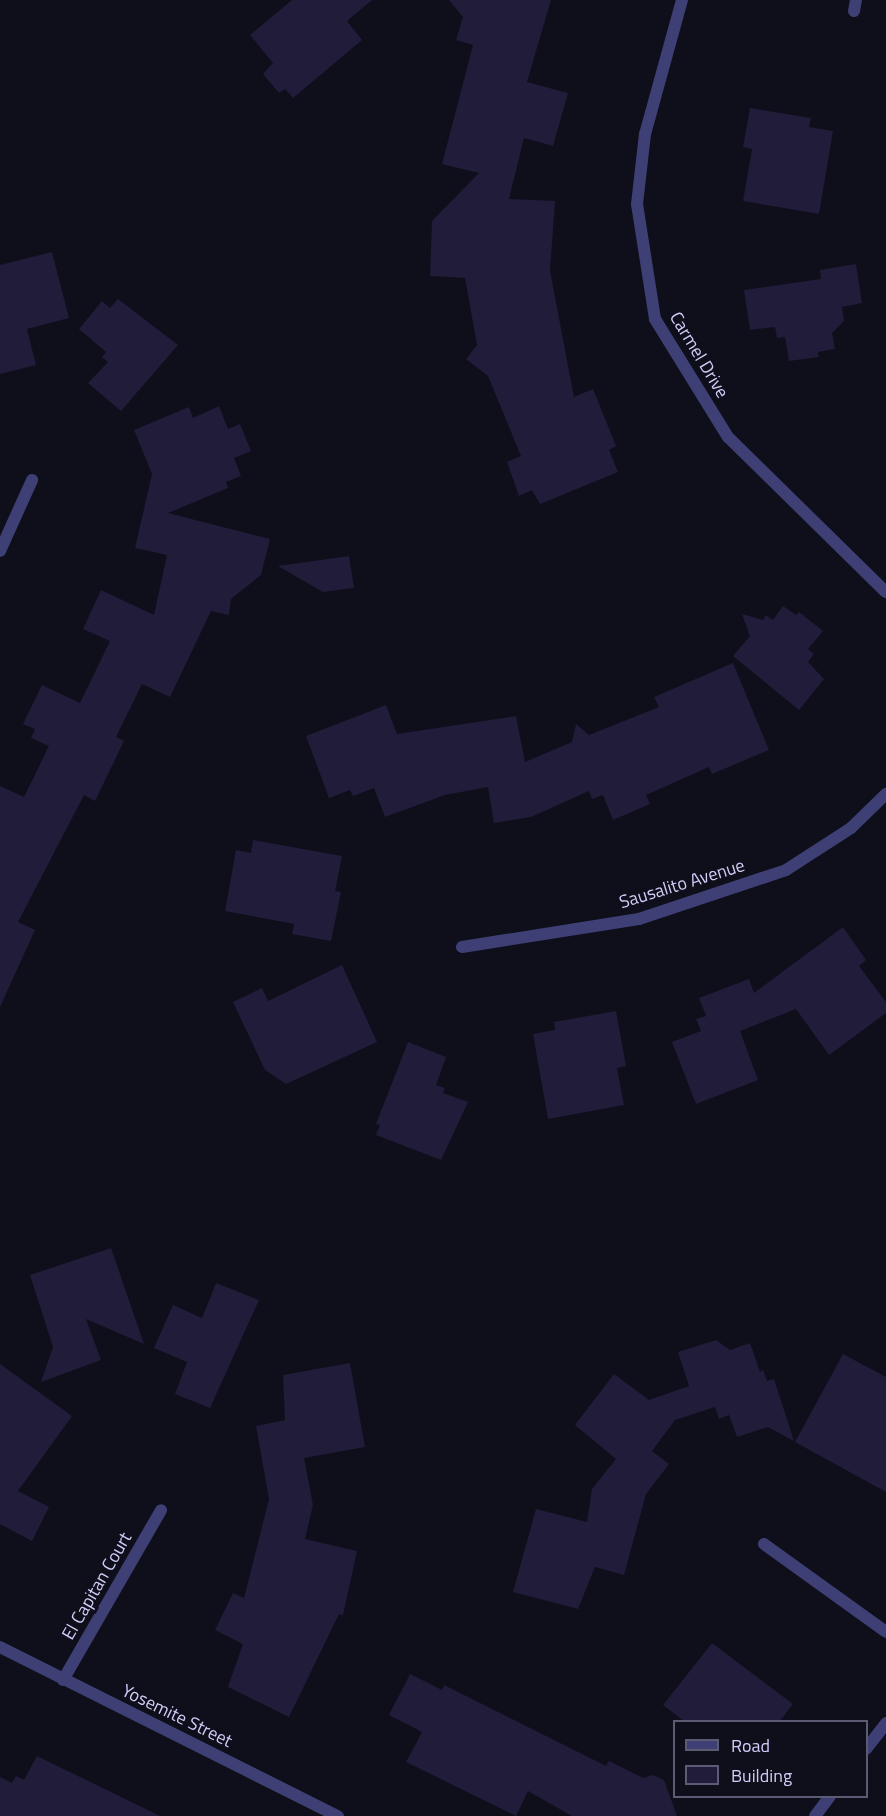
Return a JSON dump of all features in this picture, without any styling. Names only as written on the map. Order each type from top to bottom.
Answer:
[{"type":"street","name":"Carmel Drive","points":[[682,0],[645,134],[637,204],[655,319],[728,436],[886,592]]},
{"type":"street","points":[[0,551],[32,480]]},
{"type":"street","name":"Sausalito Avenue","points":[[462,947],[639,919],[786,870],[851,828],[886,794]]},
{"type":"street","name":"El Capitan Court","points":[[63,1680],[161,1510]]},
{"type":"street","points":[[764,1544],[886,1632]]},
{"type":"street","name":"Yosemite Street","points":[[0,1647],[338,1816]]},
{"type":"street","points":[[868,1748],[886,1723]]},
{"type":"street","points":[[815,1816],[829,1798]]},
{"type":"building","points":[[292,0],[372,0],[347,21],[362,40],[293,98],[285,89],[279,93],[263,74],[273,63],[250,35]]},
{"type":"building","points":[[449,0],[551,0],[527,82],[568,93],[553,146],[524,138],[509,199],[555,201],[550,271],[574,397],[593,389],[616,446],[609,450],[618,472],[540,504],[532,490],[519,496],[507,462],[521,456],[488,376],[466,359],[477,345],[465,278],[430,276],[432,221],[479,173],[442,164],[473,45],[456,40],[463,17]]},
{"type":"building","points":[[750,108],[811,118],[809,127],[833,131],[819,214],[743,201],[752,149],[743,147]]},
{"type":"building","points":[[52,252],[69,318],[27,329],[36,365],[0,374],[0,265]]},
{"type":"building","points":[[856,264],[862,303],[842,307],[844,321],[832,333],[835,349],[818,352],[819,357],[789,361],[785,337],[777,338],[775,327],[750,330],[744,290],[821,279],[820,270]]},
{"type":"building","points":[[118,299],[178,345],[121,411],[88,383],[108,362],[102,357],[106,352],[79,329],[102,301],[110,308]]},
{"type":"building","points":[[219,406],[228,429],[240,424],[251,451],[234,458],[241,476],[226,482],[228,488],[168,513],[270,539],[261,575],[231,599],[229,615],[211,611],[170,697],[142,684],[116,737],[124,741],[95,801],[84,795],[18,922],[35,930],[0,1007],[0,786],[24,797],[49,746],[31,738],[35,729],[23,724],[42,685],[80,703],[110,641],[83,629],[101,590],[154,615],[167,555],[135,548],[152,474],[134,430],[189,407],[193,418]]},
{"type":"building","points":[[349,556],[354,588],[323,592],[278,566]]},
{"type":"building","points":[[783,606],[796,615],[799,612],[823,631],[808,649],[814,654],[808,662],[824,679],[799,710],[733,656],[750,636],[742,614],[763,620],[766,615],[773,620]]},
{"type":"building","points":[[733,663],[769,750],[712,774],[709,767],[646,795],[650,804],[613,820],[603,795],[592,799],[589,791],[531,817],[494,823],[488,787],[445,795],[385,817],[374,788],[353,796],[350,790],[329,798],[306,736],[386,705],[397,734],[516,716],[525,762],[572,742],[576,724],[589,735],[659,707],[654,697]]},
{"type":"building","points":[[253,840],[342,856],[335,891],[341,892],[331,941],[292,934],[294,924],[225,911],[236,850],[251,853]]},
{"type":"building","points":[[843,927],[866,960],[859,966],[886,1002],[886,1013],[829,1055],[796,1009],[740,1031],[758,1080],[696,1104],[672,1042],[701,1031],[696,1019],[706,1016],[699,998],[749,979],[754,993]]},
{"type":"building","points":[[342,965],[377,1042],[286,1084],[265,1070],[233,1002],[262,988],[268,1001]]},
{"type":"building","points":[[616,1011],[626,1066],[617,1068],[624,1105],[548,1119],[533,1034],[555,1030],[554,1022]]},
{"type":"building","points":[[408,1042],[446,1057],[436,1085],[445,1088],[443,1093],[468,1102],[441,1160],[376,1135],[380,1125],[376,1124]]},
{"type":"building","points":[[111,1248],[144,1344],[86,1319],[101,1360],[41,1382],[53,1347],[30,1275]]},
{"type":"building","points":[[216,1283],[259,1300],[210,1408],[175,1394],[187,1362],[154,1348],[173,1305],[202,1318]]},
{"type":"building","points":[[716,1340],[730,1350],[750,1343],[760,1372],[763,1370],[767,1381],[774,1379],[794,1441],[768,1427],[737,1437],[729,1415],[719,1419],[715,1407],[675,1420],[652,1451],[669,1464],[646,1494],[624,1575],[595,1567],[578,1609],[513,1592],[536,1509],[587,1522],[592,1489],[616,1459],[575,1425],[614,1374],[649,1400],[689,1386],[678,1352]]},
{"type":"building","points":[[843,1354],[886,1377],[886,1492],[795,1442]]},
{"type":"building","points":[[350,1363],[365,1447],[304,1458],[313,1505],[305,1539],[357,1551],[343,1615],[339,1614],[289,1717],[228,1687],[243,1644],[215,1630],[233,1593],[244,1598],[269,1499],[256,1426],[285,1420],[283,1375]]},
{"type":"building","points":[[0,1364],[72,1416],[18,1491],[49,1507],[32,1541],[0,1524]]},
{"type":"building","points":[[712,1643],[793,1704],[781,1720],[682,1720],[663,1705]]},
{"type":"building","points":[[410,1674],[442,1690],[444,1685],[606,1766],[609,1761],[643,1778],[653,1775],[664,1780],[677,1816],[572,1816],[528,1791],[516,1816],[406,1762],[422,1732],[389,1715]]},
{"type":"building","points":[[37,1756],[160,1816],[0,1816],[0,1777],[12,1783],[16,1776],[24,1780]]}]
